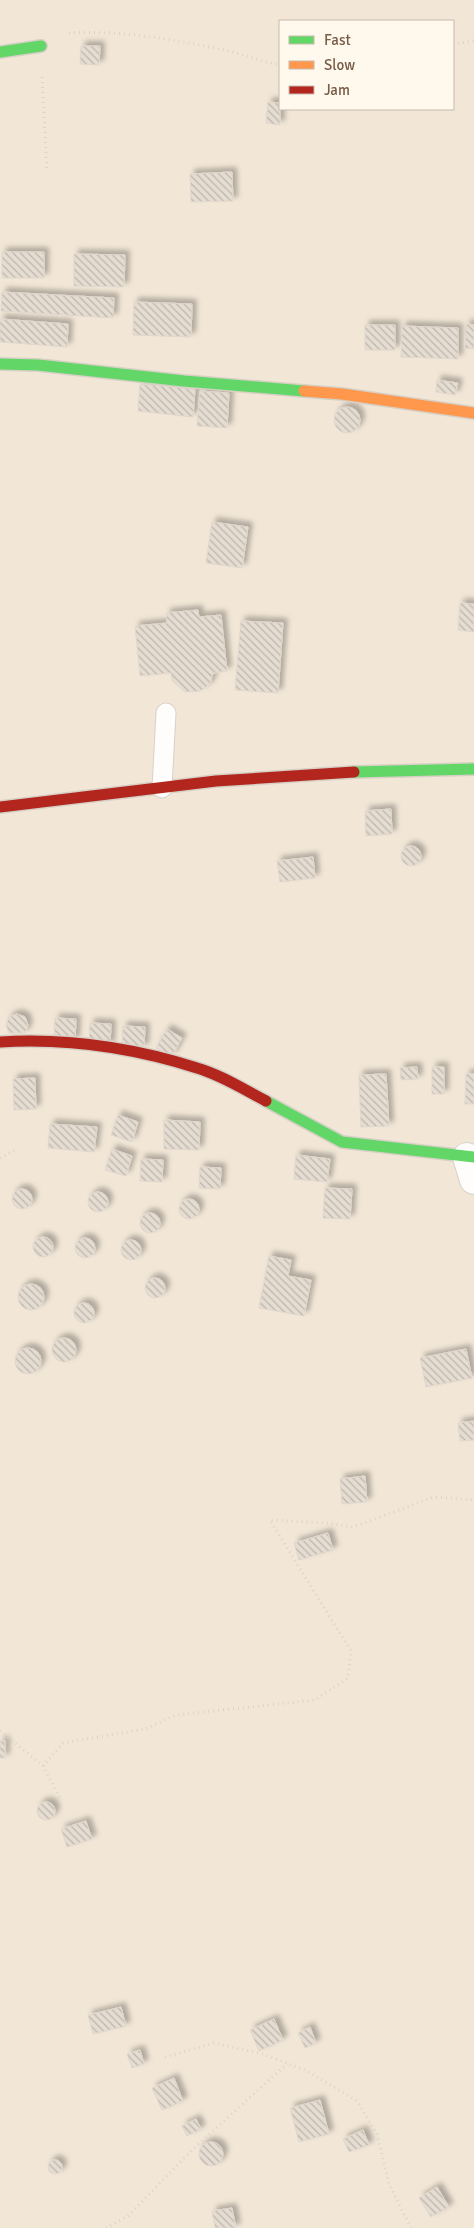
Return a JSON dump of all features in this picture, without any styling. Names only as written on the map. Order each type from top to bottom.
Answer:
[{"type":"street","points":[[0,52],[41,46]]},
{"type":"street","points":[[0,364],[38,365],[184,381],[342,394],[474,414]]},
{"type":"street","points":[[0,807],[216,781],[362,772],[474,769]]},
{"type":"street","points":[[0,1042],[36,1040],[58,1042],[122,1050],[165,1059],[198,1068],[235,1084],[342,1142],[472,1165]]},
{"type":"lane","points":[[162,788],[166,713]]},
{"type":"path","points":[[47,171],[41,46],[53,34],[84,32],[135,36],[230,52],[279,65]]},
{"type":"path","points":[[454,44],[474,41]]},
{"type":"path","points":[[0,1158],[15,1150]]},
{"type":"path","points":[[43,1766],[63,1744],[145,1729],[176,1715],[314,1700],[348,1678],[351,1651],[270,1520],[328,1523],[353,1527],[434,1497],[474,1500]]},
{"type":"path","points":[[0,1731],[43,1766],[61,1800]]},
{"type":"path","points":[[166,2057],[214,2043],[263,2054],[307,2071],[356,2101],[377,2134],[389,2184],[411,2228]]},
{"type":"path","points":[[106,2228],[128,2216],[193,2150],[287,2064]]},
{"type":"shaded area","points":[[0,0],[474,0],[474,2228],[0,2228]]},
{"type":"building","points":[[81,46],[100,46],[99,65],[80,64]]},
{"type":"building","points":[[268,102],[279,103],[280,125],[266,123]]},
{"type":"building","points":[[232,172],[233,201],[191,202],[190,174]]},
{"type":"building","points":[[2,252],[44,252],[44,278],[2,278]]},
{"type":"building","points":[[74,254],[125,255],[124,287],[74,286]]},
{"type":"building","points":[[2,292],[114,298],[113,318],[1,311]]},
{"type":"building","points":[[134,302],[192,304],[191,337],[133,335]]},
{"type":"building","points":[[0,319],[68,324],[67,347],[0,342]]},
{"type":"building","points":[[466,324],[474,325],[474,349],[465,348]]},
{"type":"building","points":[[365,325],[395,325],[395,350],[365,350]]},
{"type":"building","points":[[402,326],[458,328],[458,359],[401,357]]},
{"type":"building","points":[[437,380],[458,383],[455,395],[436,392]]},
{"type":"building","points":[[140,384],[195,389],[193,417],[138,411]]},
{"type":"building","points":[[200,391],[229,393],[227,428],[197,426]]},
{"type":"building","points":[[347,407],[356,411],[360,420],[356,429],[347,433],[338,429],[334,420],[338,411]]},
{"type":"building","points":[[212,522],[248,527],[242,568],[206,563]]},
{"type":"building","points":[[460,603],[474,604],[474,632],[458,630]]},
{"type":"building","points":[[198,610],[199,617],[221,615],[227,671],[213,673],[210,684],[200,691],[185,692],[172,681],[171,673],[140,676],[135,626],[167,623],[166,613]]},
{"type":"building","points":[[241,621],[283,623],[278,693],[235,690]]},
{"type":"building","points":[[391,809],[392,834],[366,836],[365,811]]},
{"type":"building","points":[[407,846],[415,846],[421,852],[421,860],[415,866],[407,866],[401,860],[401,852]]},
{"type":"building","points":[[313,857],[315,878],[280,882],[277,861]]},
{"type":"building","points":[[17,1014],[25,1017],[28,1025],[25,1033],[9,1033],[6,1025],[9,1017]]},
{"type":"building","points":[[55,1018],[76,1019],[75,1041],[54,1040]]},
{"type":"building","points":[[90,1023],[111,1024],[110,1046],[89,1044]]},
{"type":"building","points":[[123,1026],[145,1027],[144,1048],[122,1047]]},
{"type":"building","points":[[167,1029],[182,1038],[172,1056],[156,1048]]},
{"type":"building","points":[[417,1067],[418,1079],[401,1080],[400,1068]]},
{"type":"building","points":[[432,1067],[444,1067],[444,1094],[432,1094]]},
{"type":"building","points":[[386,1074],[389,1126],[361,1127],[359,1075]]},
{"type":"building","points":[[466,1074],[474,1074],[474,1104],[465,1104]]},
{"type":"building","points":[[35,1078],[36,1109],[14,1110],[13,1079]]},
{"type":"building","points":[[118,1115],[138,1122],[132,1142],[111,1135]]},
{"type":"building","points":[[164,1120],[200,1122],[199,1150],[164,1149]]},
{"type":"building","points":[[50,1124],[97,1127],[94,1152],[48,1148]]},
{"type":"building","points":[[112,1149],[132,1156],[126,1176],[105,1170]]},
{"type":"building","points":[[296,1155],[330,1159],[327,1182],[294,1179]]},
{"type":"building","points":[[141,1159],[163,1160],[162,1182],[140,1181]]},
{"type":"building","points":[[200,1167],[221,1168],[220,1189],[199,1188]]},
{"type":"building","points":[[325,1188],[352,1189],[350,1219],[323,1218]]},
{"type":"building","points":[[22,1189],[29,1192],[32,1199],[29,1206],[22,1209],[15,1206],[12,1199],[15,1192]]},
{"type":"building","points":[[98,1192],[105,1195],[108,1202],[105,1209],[98,1212],[91,1209],[88,1202],[91,1195]]},
{"type":"building","points":[[189,1199],[196,1202],[199,1209],[196,1216],[189,1219],[182,1216],[179,1209],[182,1202]]},
{"type":"building","points":[[150,1213],[157,1216],[160,1223],[157,1230],[150,1233],[143,1230],[140,1223],[143,1216]]},
{"type":"building","points":[[43,1237],[50,1240],[53,1247],[50,1254],[43,1257],[36,1254],[33,1247],[36,1240]]},
{"type":"building","points":[[85,1238],[92,1241],[95,1248],[92,1255],[85,1258],[78,1255],[75,1248],[78,1241]]},
{"type":"building","points":[[131,1240],[138,1243],[141,1250],[138,1257],[131,1260],[124,1257],[121,1250],[124,1243]]},
{"type":"building","points":[[269,1256],[291,1260],[288,1276],[311,1280],[304,1316],[259,1308]]},
{"type":"building","points":[[155,1278],[162,1281],[165,1288],[162,1295],[155,1298],[148,1295],[145,1288],[148,1281]]},
{"type":"building","points":[[31,1284],[40,1288],[44,1297],[40,1306],[31,1310],[22,1306],[18,1297],[22,1288]]},
{"type":"building","points":[[84,1303],[91,1306],[94,1313],[91,1320],[84,1323],[77,1320],[74,1313],[77,1306]]},
{"type":"building","points":[[64,1338],[73,1341],[76,1350],[73,1359],[64,1362],[55,1359],[52,1350],[55,1341]]},
{"type":"building","points":[[28,1348],[37,1352],[41,1361],[37,1370],[28,1374],[19,1370],[15,1361],[19,1352]]},
{"type":"building","points":[[466,1349],[472,1378],[426,1387],[420,1358]]},
{"type":"building","points":[[474,1421],[474,1440],[460,1441],[458,1423]]},
{"type":"building","points":[[365,1476],[367,1502],[342,1504],[340,1479]]},
{"type":"building","points":[[328,1533],[333,1550],[299,1560],[294,1543]]},
{"type":"building","points":[[0,1741],[5,1741],[5,1758],[0,1758]]},
{"type":"building","points":[[42,1802],[50,1802],[55,1807],[53,1818],[42,1820],[37,1815],[37,1807]]},
{"type":"building","points":[[86,1821],[92,1839],[67,1847],[61,1829]]},
{"type":"building","points":[[121,2007],[126,2026],[93,2034],[88,2015]]},
{"type":"building","points":[[274,2019],[283,2040],[259,2051],[250,2030]]},
{"type":"building","points":[[310,2027],[316,2043],[305,2048],[298,2033]]},
{"type":"building","points":[[140,2050],[144,2064],[132,2068],[127,2054]]},
{"type":"building","points":[[174,2078],[183,2101],[162,2110],[152,2088]]},
{"type":"building","points":[[320,2100],[329,2134],[299,2142],[290,2108]]},
{"type":"building","points":[[196,2119],[201,2129],[187,2136],[182,2126]]},
{"type":"building","points":[[363,2130],[369,2145],[349,2152],[343,2139]]},
{"type":"building","points":[[211,2142],[219,2146],[223,2154],[219,2162],[211,2166],[203,2162],[199,2154],[203,2146]]},
{"type":"building","points":[[55,2160],[60,2162],[62,2167],[60,2172],[55,2174],[50,2172],[48,2167],[50,2162]]},
{"type":"building","points":[[437,2187],[449,2207],[431,2217],[419,2198]]},
{"type":"building","points":[[232,2208],[236,2228],[215,2228],[212,2211]]},
{"type":"traffic: fast","points":[[0,52],[41,46]]},
{"type":"traffic: fast","points":[[0,364],[38,365],[184,381],[304,391]]},
{"type":"traffic: fast","points":[[354,772],[474,769]]},
{"type":"traffic: fast","points":[[266,1101],[342,1142],[474,1157]]},
{"type":"traffic: slow","points":[[304,391],[342,394],[474,413]]},
{"type":"traffic: jam","points":[[0,807],[216,781],[354,772]]},
{"type":"traffic: jam","points":[[0,1042],[74,1043],[149,1055],[215,1074],[266,1101]]}]
